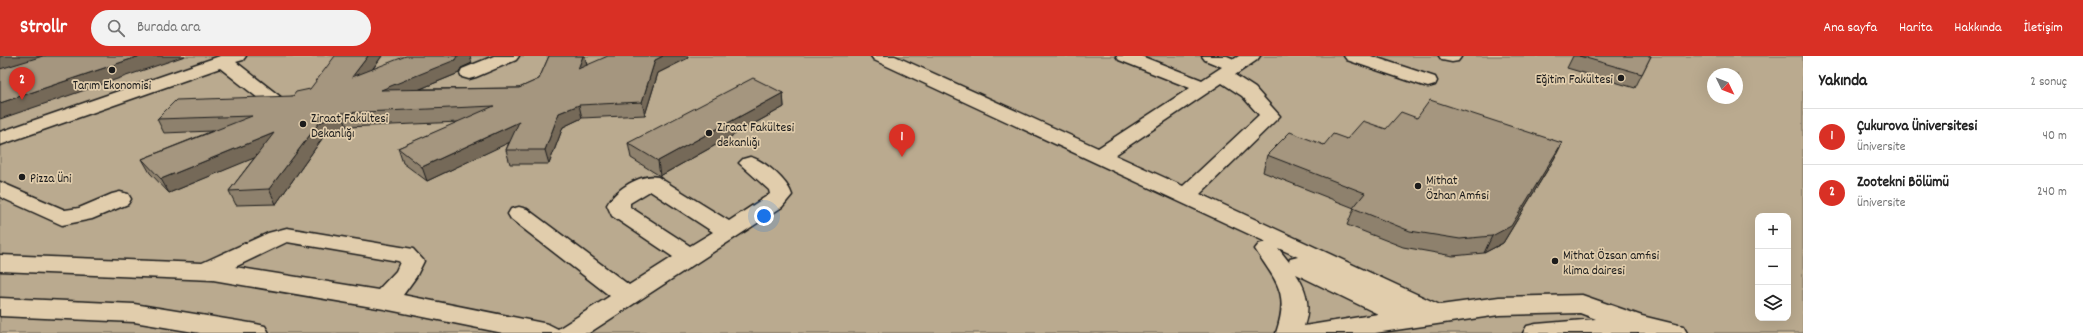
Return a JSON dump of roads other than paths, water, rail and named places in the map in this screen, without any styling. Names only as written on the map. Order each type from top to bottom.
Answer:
[{"type":"street","points":[[469,73],[510,56]]},
{"type":"street","points":[[863,56],[1408,318]]},
{"type":"street","points":[[880,56],[1264,231],[1436,314]]},
{"type":"street","points":[[1125,56],[1204,87]]},
{"type":"street","points":[[1211,56],[1236,66]]},
{"type":"street","points":[[1353,56],[1428,82]]},
{"type":"street","points":[[0,139],[230,58],[275,102]]},
{"type":"street","points":[[1100,156],[1236,66]]},
{"type":"street","points":[[1185,196],[1270,116],[1250,91],[1229,79],[1236,66]]},
{"type":"street","points":[[569,333],[690,257],[774,202],[782,195],[778,188],[750,163]]},
{"type":"street","points":[[690,257],[620,211],[618,205],[622,199],[650,182],[728,231]]},
{"type":"street","points":[[0,189],[62,218],[84,214],[120,199]]},
{"type":"street","points":[[519,214],[628,297]]},
{"type":"street","points":[[205,272],[276,238],[287,235],[405,254],[412,260],[411,265],[406,274],[384,300]]},
{"type":"street","points":[[1267,249],[1292,285],[1296,306],[1294,321],[1290,333]]},
{"type":"street","points":[[0,262],[205,272],[384,300],[548,333]]},
{"type":"street","points":[[1311,333],[1499,306],[1582,304],[1637,324],[1674,333]]},
{"type":"street","points":[[0,307],[134,313],[256,333]]},
{"type":"street","points":[[1536,333],[1637,324]]},
{"type":"place","name":"Tarım Ekonomisi","points":[[112,70]]},
{"type":"place","name":"Eğitim Fakültesi","points":[[1621,78]]},
{"type":"place","name":"Zootekni Bölümü","points":[[22,100]]},
{"type":"place","name":"Ziraat Fakültesi Dekanlığı","points":[[303,124]]},
{"type":"place","name":"Ziraat Fakültesi dekanlığı","points":[[709,133]]},
{"type":"place","name":"Çukurova Üniversitesi","points":[[902,157]]},
{"type":"place","name":"Pizza Üni","points":[[22,177]]},
{"type":"place","name":"Mithat Özhan Amfisi","points":[[1418,186]]},
{"type":"place","name":"Mithat Özsan amfisi klima dairesi","points":[[1555,261]]}]
